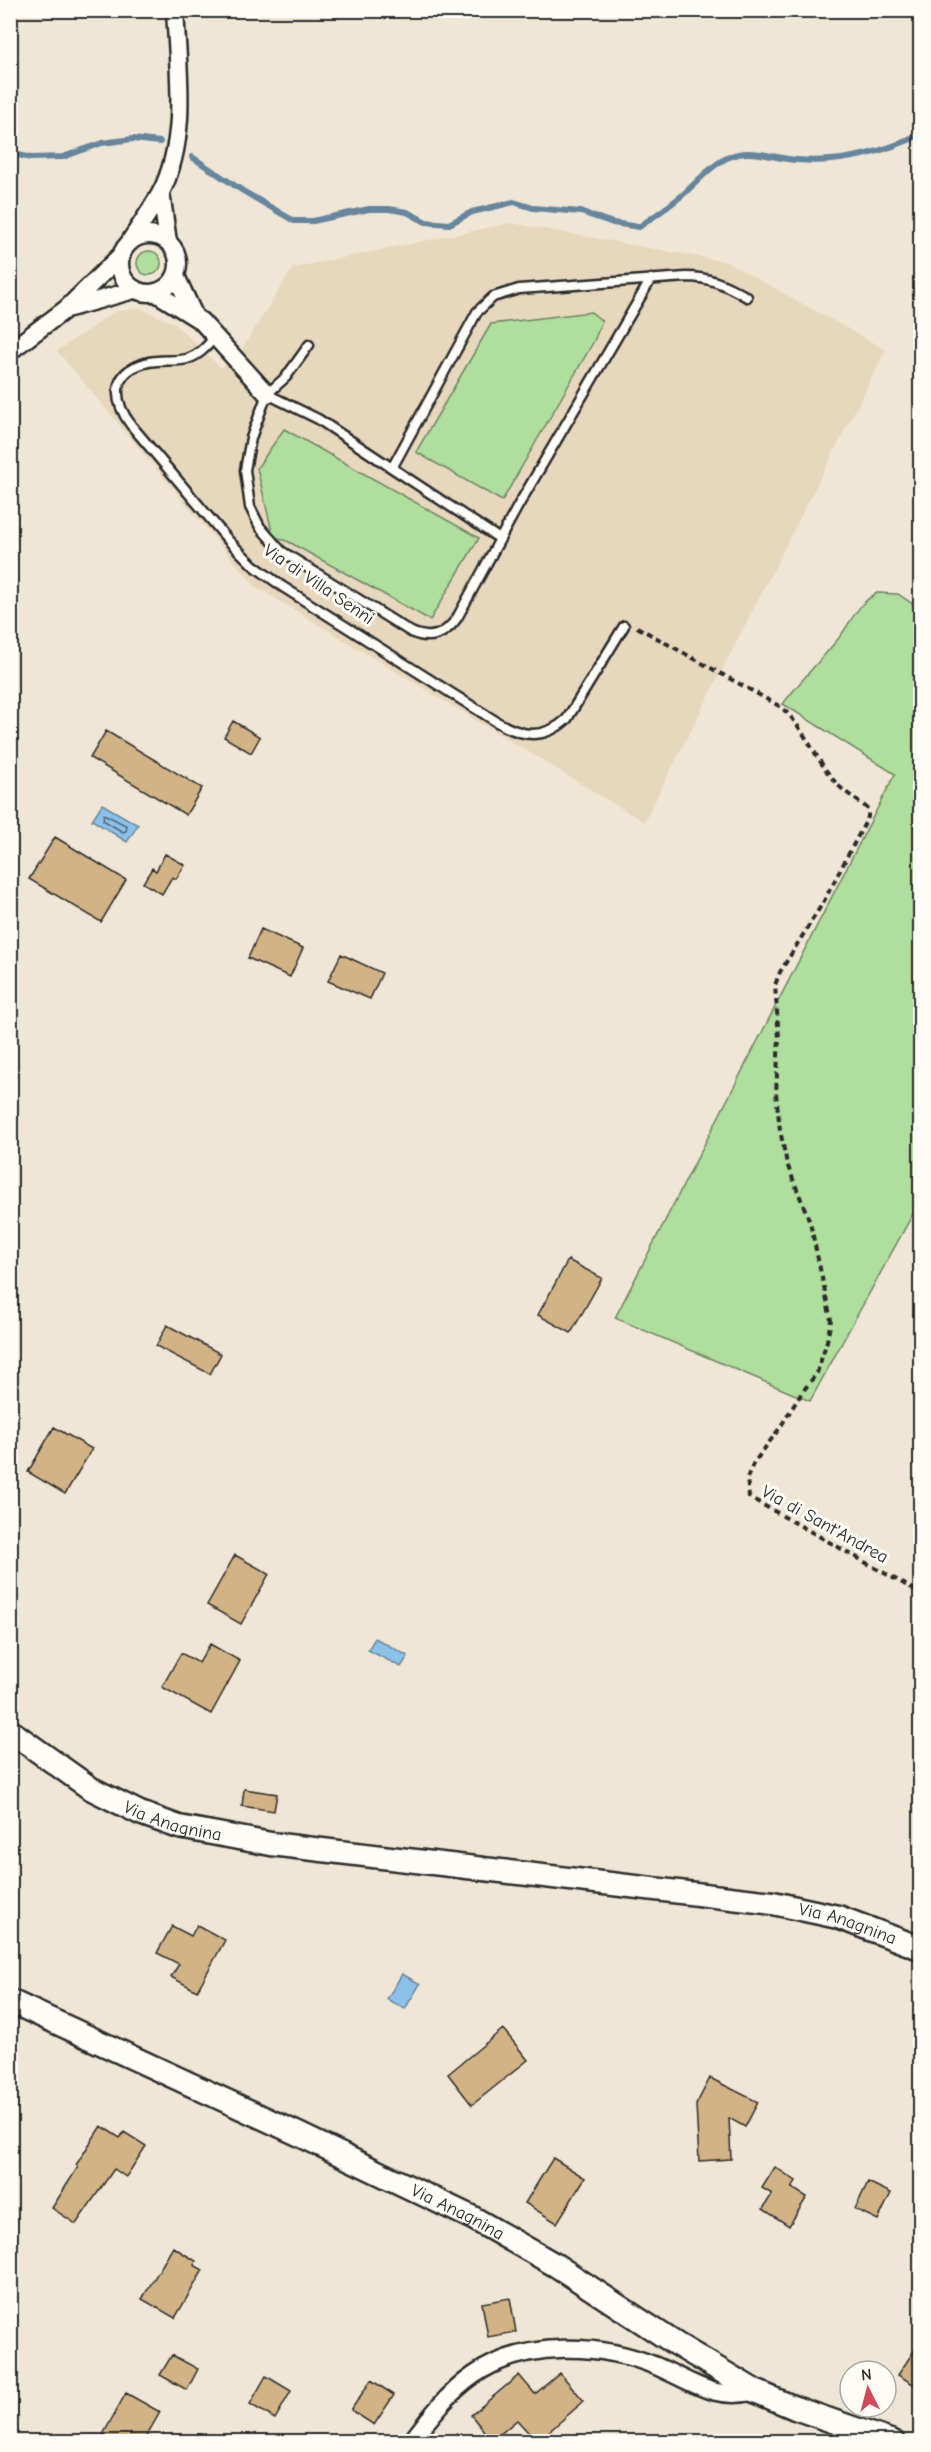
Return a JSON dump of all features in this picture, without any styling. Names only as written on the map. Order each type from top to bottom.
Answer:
[{"type":"main road","name":"Via Anagnina","points":[[10,1731],[59,1768],[96,1791],[140,1814],[179,1827],[271,1844],[773,1903],[845,1918],[921,1948]]},
{"type":"main road","name":"Via Anagnina","points":[[10,2001],[473,2218],[557,2266],[668,2339],[755,2391],[795,2408],[893,2442]]},
{"type":"street","points":[[175,10],[179,118],[171,162],[161,192],[126,247],[120,261],[123,278],[134,290],[156,293],[194,315],[216,335],[267,394]]},
{"type":"street","points":[[156,293],[171,284],[176,276],[178,258],[168,242],[161,192]]},
{"type":"street","points":[[10,351],[66,309],[126,247],[145,235],[153,235],[168,242]]},
{"type":"street","points":[[176,276],[194,315]]},
{"type":"street","points":[[66,309],[134,290]]},
{"type":"street","points":[[411,2442],[437,2409],[476,2374],[502,2361],[542,2351],[576,2349],[619,2355],[655,2366],[715,2392],[734,2395],[755,2391]]},
{"type":"lane","points":[[392,468],[477,312],[487,301],[501,294],[519,289],[686,277],[719,281],[747,297]]},
{"type":"lane","points":[[309,345],[286,377],[267,394],[251,438],[246,460],[249,498],[260,527],[273,543],[290,557],[411,632],[434,637],[452,626],[651,279]]},
{"type":"lane","name":"Via di Villa Senni","points":[[216,335],[206,347],[193,356],[180,360],[154,361],[134,368],[126,374],[118,387],[118,405],[131,425],[229,541],[253,565],[276,582],[497,722],[519,733],[547,732],[567,719],[624,626]]},
{"type":"lane","points":[[267,394],[318,419],[500,539]]},
{"type":"path","name":"Via di Sant'Andrea","points":[[624,626],[636,627],[781,707],[793,717],[814,753],[837,784],[868,809],[868,817],[824,901],[780,972],[775,985],[779,1038],[776,1093],[780,1130],[787,1164],[810,1222],[831,1320],[817,1373],[753,1464],[747,1478],[749,1497],[921,1593]]},
{"type":"shaded area","points":[[511,223],[727,262],[886,350],[644,822],[255,586],[57,351],[114,312],[139,308],[174,323],[221,368],[238,355],[293,268]]},
{"type":"green space","points":[[149,251],[158,254],[161,263],[158,272],[149,275],[140,272],[137,263],[140,254]]},
{"type":"green space","points":[[591,312],[602,321],[594,341],[502,501],[416,452],[491,324]]},
{"type":"green space","points":[[284,429],[479,538],[430,620],[289,542],[273,536],[257,468]]},
{"type":"green space","points":[[877,593],[898,594],[920,609],[920,1201],[810,1401],[615,1318],[895,774],[783,704],[838,639],[864,602]]},
{"type":"water","points":[[102,804],[138,825],[127,842],[92,820]]},
{"type":"water","points":[[375,1638],[408,1656],[401,1667],[368,1650]]},
{"type":"water","points":[[402,1974],[420,1984],[405,2009],[387,1999]]},
{"type":"building","points":[[233,721],[260,737],[251,753],[224,737]]},
{"type":"building","points":[[106,731],[202,788],[186,815],[90,758]]},
{"type":"building","points":[[55,837],[126,880],[101,922],[29,879]]},
{"type":"building","points":[[165,854],[185,865],[176,879],[172,877],[162,894],[143,883],[152,868],[156,871]]},
{"type":"building","points":[[261,929],[303,948],[290,977],[248,958]]},
{"type":"building","points":[[341,954],[382,973],[370,999],[328,981]]},
{"type":"building","points":[[568,1260],[602,1278],[571,1333],[538,1315]]},
{"type":"building","points":[[167,1325],[221,1354],[210,1374],[156,1346]]},
{"type":"building","points":[[54,1427],[92,1449],[65,1494],[28,1472]]},
{"type":"building","points":[[235,1555],[269,1574],[241,1624],[207,1605]]},
{"type":"building","points":[[210,1644],[240,1661],[211,1714],[162,1687],[181,1653],[199,1663]]},
{"type":"building","points":[[244,1789],[277,1794],[274,1811],[242,1806]]},
{"type":"building","points":[[197,1925],[225,1940],[197,1991],[171,1977],[179,1964],[157,1953],[172,1926],[191,1936]]},
{"type":"building","points":[[503,2029],[528,2060],[472,2105],[448,2074]]},
{"type":"building","points":[[710,2078],[758,2102],[745,2127],[729,2118],[731,2159],[699,2161],[696,2105]]},
{"type":"building","points":[[101,2126],[120,2138],[124,2132],[146,2146],[126,2177],[114,2169],[76,2224],[52,2208]]},
{"type":"building","points":[[553,2158],[585,2178],[557,2223],[525,2203]]},
{"type":"building","points":[[775,2167],[796,2181],[792,2188],[807,2197],[789,2226],[763,2209],[772,2194],[762,2188]]},
{"type":"building","points":[[868,2182],[891,2193],[878,2220],[855,2209]]},
{"type":"building","points":[[173,2247],[196,2261],[194,2265],[203,2270],[175,2318],[142,2299]]},
{"type":"building","points":[[510,2298],[516,2332],[488,2337],[482,2303]]},
{"type":"building","points":[[921,2340],[921,2389],[898,2375]]},
{"type":"building","points":[[172,2355],[198,2369],[187,2390],[160,2375]]},
{"type":"building","points":[[560,2373],[584,2401],[537,2442],[517,2420],[492,2441],[471,2415],[519,2375],[535,2394]]},
{"type":"building","points":[[266,2376],[291,2391],[275,2419],[250,2404]]},
{"type":"building","points":[[371,2380],[394,2395],[374,2425],[351,2410]]},
{"type":"building","points":[[126,2393],[160,2412],[143,2442],[99,2442]]},
{"type":"waterway","points":[[192,157],[294,221],[313,221],[369,209],[389,209],[407,212],[426,222],[449,224],[472,212],[514,202],[533,208],[581,212],[613,223],[639,227],[675,201],[714,166],[738,154],[753,153],[813,161],[845,159],[876,152],[920,135]]},
{"type":"waterway","points":[[10,153],[31,158],[63,157],[102,143],[133,139],[160,142]]}]
